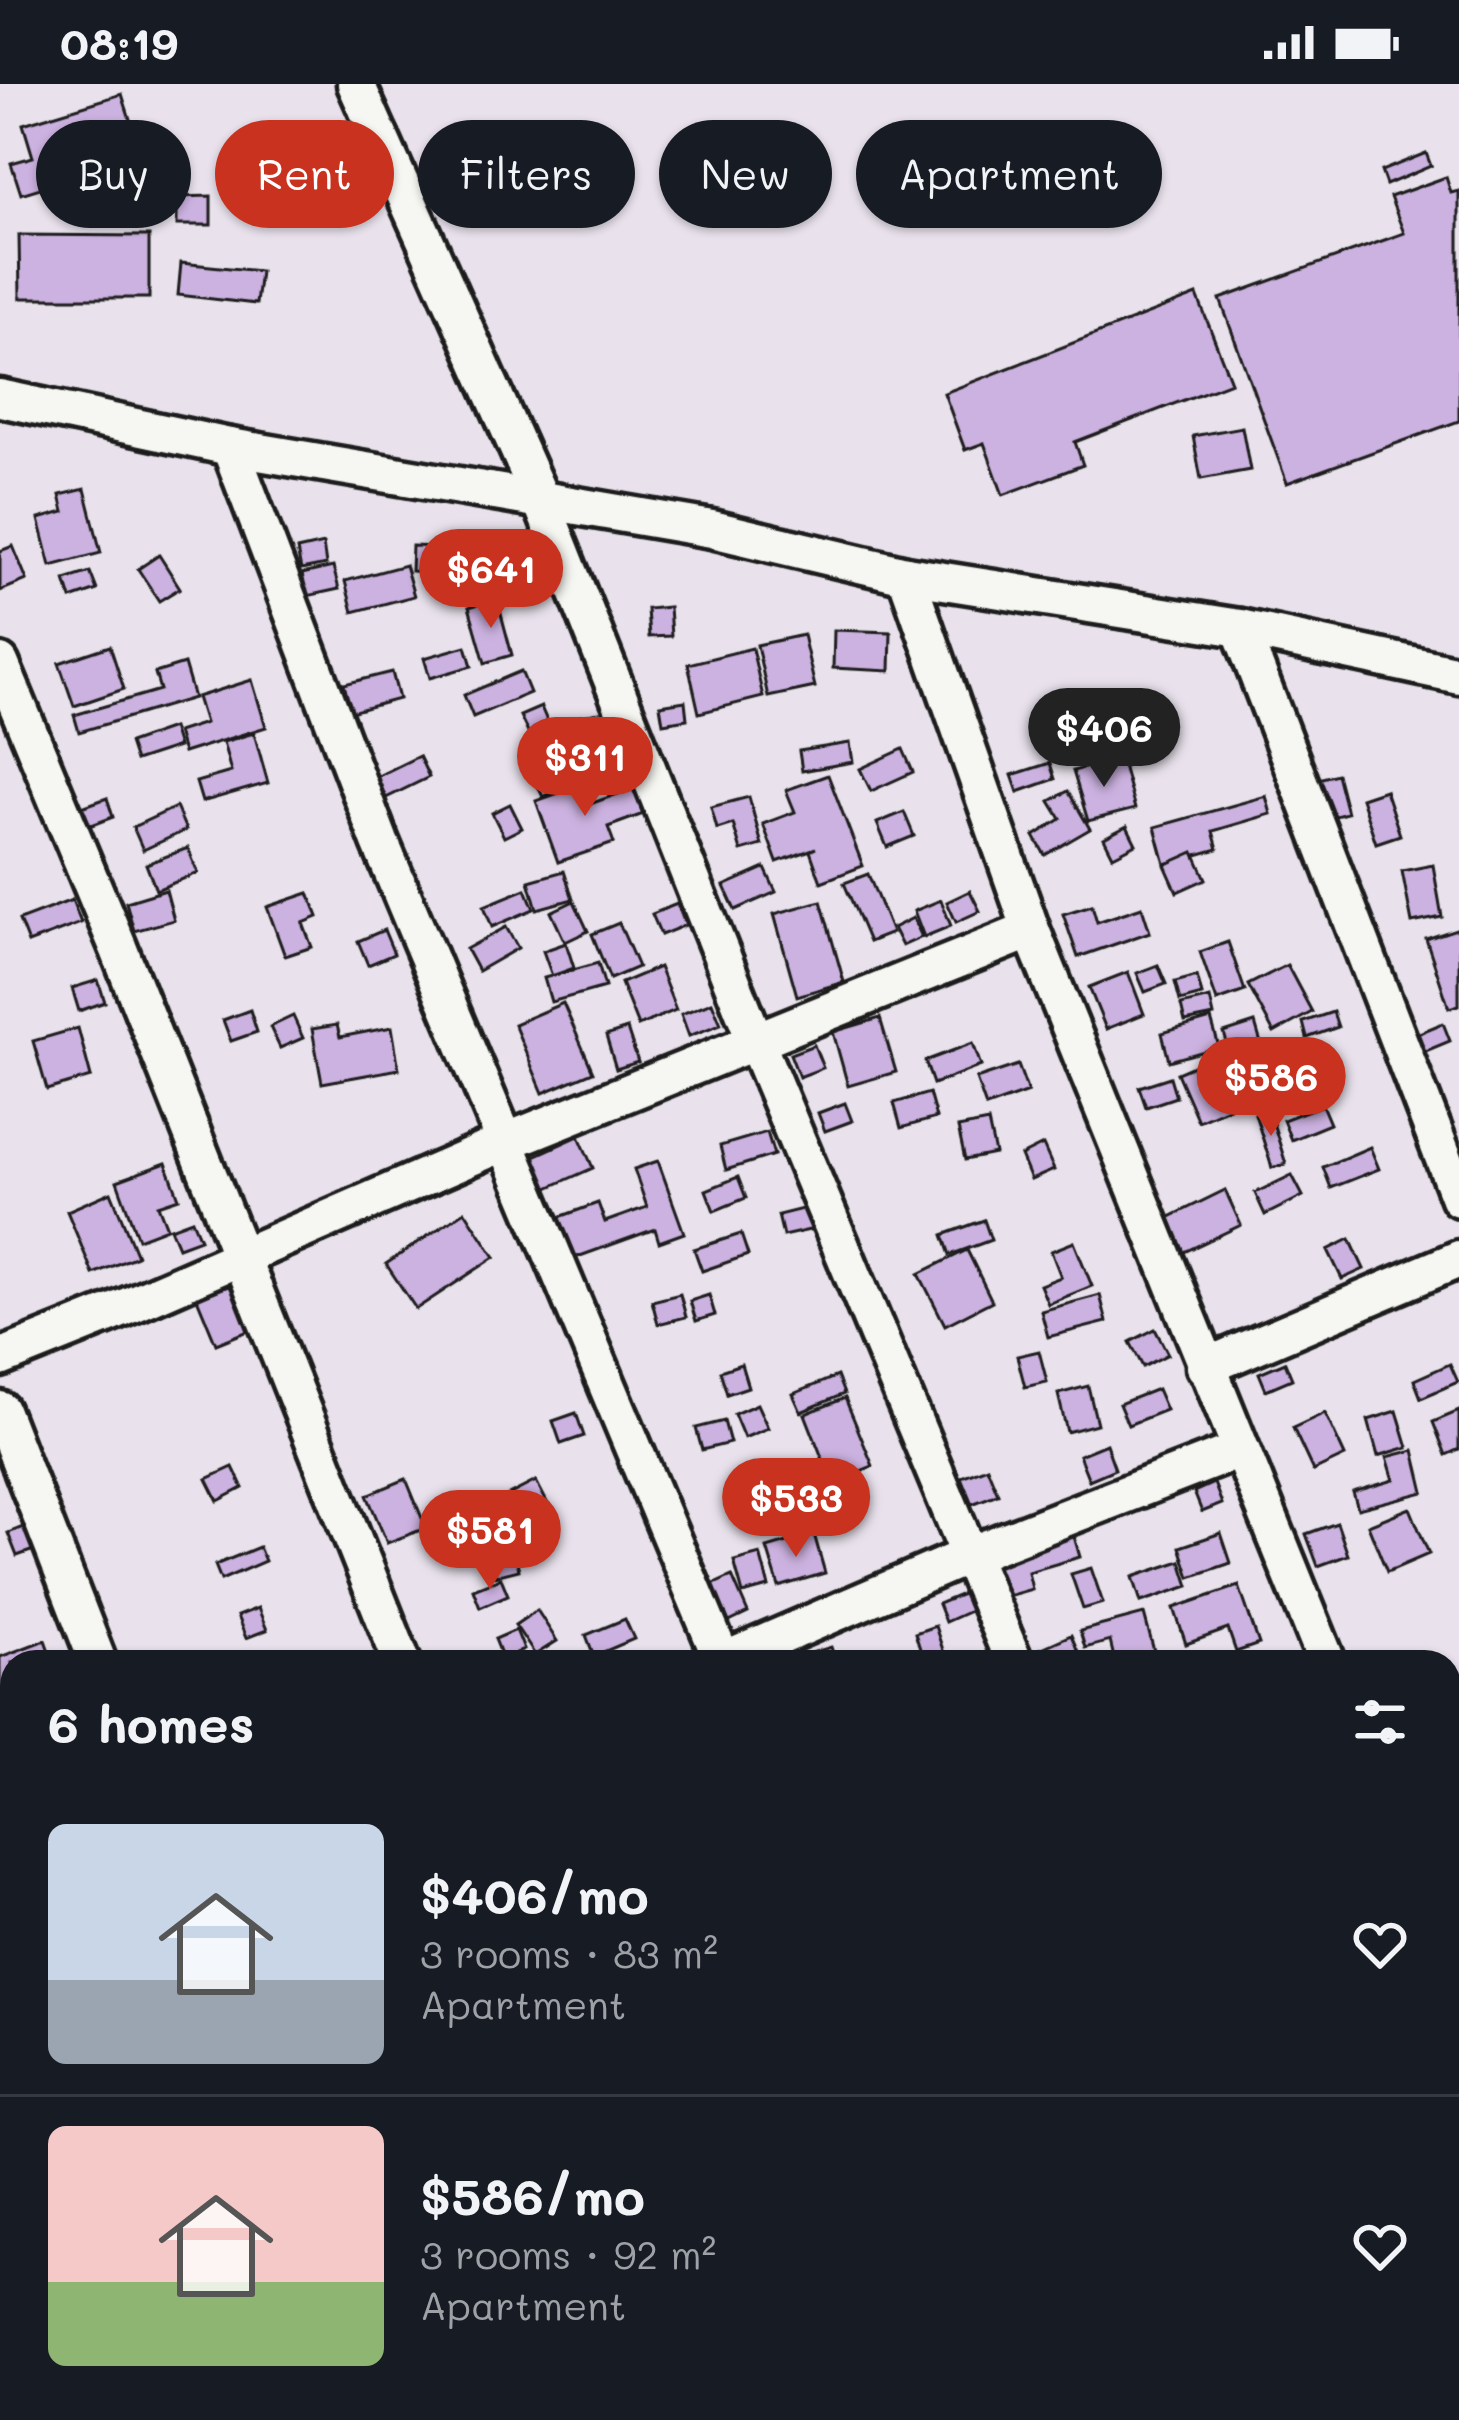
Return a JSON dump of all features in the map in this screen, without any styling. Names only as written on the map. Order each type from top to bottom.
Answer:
[{"type":"street","points":[[356,84],[539,499],[756,1042],[1009,1650]]},
{"type":"street","points":[[0,398],[230,447],[712,529],[906,575],[1240,628],[1459,675]]},
{"type":"street","points":[[230,447],[380,842],[717,1650]]},
{"type":"street","points":[[906,575],[1031,930],[1322,1650]]},
{"type":"street","points":[[1240,628],[1459,1198]]},
{"type":"street","points":[[0,663],[397,1650]]},
{"type":"street","points":[[0,1358],[503,1143],[1031,930]]},
{"type":"street","points":[[1205,1367],[1459,1259]]},
{"type":"street","points":[[0,1410],[93,1650]]},
{"type":"street","points":[[750,1650],[972,1554],[1239,1450]]},
{"type":"building","points":[[122,94],[130,120],[36,120]]},
{"type":"building","points":[[36,120],[36,189],[21,194],[11,163],[33,157],[23,124]]},
{"type":"building","points":[[1426,153],[1431,166],[1386,185],[1381,171]]},
{"type":"building","points":[[1446,177],[1451,193],[1459,191],[1459,421],[1287,483],[1220,299],[1404,233],[1390,197]]},
{"type":"building","points":[[211,196],[211,225],[191,225],[191,197]]},
{"type":"building","points":[[19,235],[149,236],[149,298],[20,298]]},
{"type":"building","points":[[181,263],[260,271],[256,304],[178,295]]},
{"type":"building","points":[[1197,295],[1231,382],[1075,442],[1083,465],[1003,495],[984,443],[965,450],[944,393]]},
{"type":"building","points":[[1242,427],[1250,470],[1201,479],[1193,436]]},
{"type":"building","points":[[85,489],[101,553],[51,566],[39,519],[64,512],[60,495]]},
{"type":"building","points":[[323,544],[326,565],[301,570],[297,550]]},
{"type":"building","points":[[13,546],[27,580],[0,591],[0,551]]},
{"type":"building","points":[[412,546],[463,548],[462,573],[411,571]]},
{"type":"building","points":[[159,555],[180,588],[159,601],[138,569]]},
{"type":"building","points":[[405,565],[414,596],[353,612],[345,581]]},
{"type":"building","points":[[333,567],[339,589],[307,596],[302,574]]},
{"type":"building","points":[[90,572],[97,590],[71,599],[65,580]]},
{"type":"building","points":[[497,599],[512,655],[485,663],[469,607]]},
{"type":"building","points":[[669,607],[671,636],[649,637],[647,609]]},
{"type":"building","points":[[834,630],[891,632],[890,671],[833,668]]},
{"type":"building","points":[[803,635],[815,687],[768,697],[757,645]]},
{"type":"building","points":[[110,646],[124,689],[74,706],[59,663]]},
{"type":"building","points":[[466,646],[472,666],[430,678],[424,658]]},
{"type":"building","points":[[752,648],[763,697],[699,713],[688,664]]},
{"type":"building","points":[[184,664],[194,698],[79,732],[74,715],[160,690],[155,673]]},
{"type":"building","points":[[521,671],[530,693],[473,717],[464,695]]},
{"type":"building","points":[[392,672],[399,699],[351,712],[344,684]]},
{"type":"building","points":[[252,680],[266,727],[183,753],[177,732],[205,723],[197,697]]},
{"type":"building","points":[[685,701],[687,719],[663,723],[660,705]]},
{"type":"building","points":[[1061,701],[1070,728],[1046,737],[1036,710]]},
{"type":"building","points":[[541,707],[550,728],[530,737],[520,716]]},
{"type":"building","points":[[599,713],[604,735],[564,743],[559,720]]},
{"type":"building","points":[[172,728],[178,747],[135,761],[129,743]]},
{"type":"building","points":[[254,733],[268,783],[202,802],[196,782],[231,772],[223,742]]},
{"type":"building","points":[[560,734],[582,778],[543,797],[522,753]]},
{"type":"building","points":[[850,743],[853,762],[802,771],[799,751]]},
{"type":"building","points":[[903,749],[913,772],[871,791],[860,769]]},
{"type":"building","points":[[419,756],[429,777],[386,798],[376,777]]},
{"type":"building","points":[[1121,758],[1135,809],[1088,821],[1073,771]]},
{"type":"building","points":[[1050,763],[1055,779],[1018,792],[1012,775]]},
{"type":"building","points":[[1337,774],[1347,813],[1320,820],[1310,781]]},
{"type":"building","points":[[828,775],[863,866],[821,882],[810,851],[816,848],[777,862],[763,824],[795,812],[786,790]]},
{"type":"building","points":[[584,784],[590,804],[637,787],[646,813],[608,827],[614,843],[558,862],[536,801]]},
{"type":"building","points":[[1385,790],[1400,835],[1376,843],[1361,798]]},
{"type":"building","points":[[1068,791],[1090,829],[1045,855],[1034,836],[1061,819],[1050,801]]},
{"type":"building","points":[[1266,796],[1271,814],[1213,831],[1218,849],[1165,864],[1155,827]]},
{"type":"building","points":[[749,797],[762,845],[741,851],[733,824],[717,829],[711,807]]},
{"type":"building","points":[[107,798],[113,817],[89,826],[82,807]]},
{"type":"building","points":[[510,804],[522,828],[504,837],[492,813]]},
{"type":"building","points":[[176,807],[186,830],[143,850],[133,827]]},
{"type":"building","points":[[904,812],[914,836],[887,847],[877,823]]},
{"type":"building","points":[[1127,826],[1136,844],[1113,856],[1104,838]]},
{"type":"building","points":[[188,848],[198,873],[156,890],[146,864]]},
{"type":"building","points":[[1194,852],[1206,879],[1177,892],[1165,865]]},
{"type":"building","points":[[1433,865],[1442,917],[1412,923],[1402,871]]},
{"type":"building","points":[[765,868],[776,892],[735,910],[724,886]]},
{"type":"building","points":[[564,871],[573,899],[537,909],[529,881]]},
{"type":"building","points":[[868,874],[892,933],[869,942],[844,883]]},
{"type":"building","points":[[526,889],[534,909],[492,927],[484,906]]},
{"type":"building","points":[[166,890],[174,920],[134,931],[126,902]]},
{"type":"building","points":[[970,891],[980,911],[956,922],[947,902]]},
{"type":"building","points":[[309,893],[318,917],[303,923],[312,947],[285,956],[267,907]]},
{"type":"building","points":[[72,900],[81,923],[28,943],[19,920]]},
{"type":"building","points":[[941,900],[951,926],[924,937],[914,911]]},
{"type":"building","points":[[574,901],[588,931],[565,942],[551,912]]},
{"type":"building","points":[[821,901],[844,982],[797,996],[774,914]]},
{"type":"building","points":[[677,904],[686,925],[661,935],[652,914]]},
{"type":"building","points":[[1092,905],[1097,922],[1142,907],[1150,932],[1078,957],[1063,914]]},
{"type":"building","points":[[913,918],[922,937],[902,946],[893,928]]},
{"type":"building","points":[[619,923],[638,967],[610,979],[592,934]]},
{"type":"building","points":[[506,927],[518,948],[478,971],[466,949]]},
{"type":"building","points":[[1459,928],[1459,1005],[1449,1008],[1426,939]]},
{"type":"building","points":[[384,930],[394,954],[368,965],[358,941]]},
{"type":"building","points":[[1228,942],[1245,991],[1217,1001],[1200,952]]},
{"type":"building","points":[[566,943],[574,968],[552,976],[543,951]]},
{"type":"building","points":[[598,963],[605,987],[551,1002],[544,978]]},
{"type":"building","points":[[1158,965],[1166,984],[1145,992],[1137,973]]},
{"type":"building","points":[[1287,965],[1312,1012],[1274,1033],[1248,985]]},
{"type":"building","points":[[659,967],[676,1010],[638,1026],[621,983]]},
{"type":"building","points":[[1128,972],[1144,1014],[1106,1029],[1089,987]]},
{"type":"building","points":[[1197,976],[1202,995],[1180,1001],[1175,982]]},
{"type":"building","points":[[98,980],[105,1002],[79,1011],[72,988]]},
{"type":"building","points":[[1210,998],[1214,1016],[1185,1022],[1181,1005]]},
{"type":"building","points":[[712,1002],[721,1024],[689,1036],[681,1014]]},
{"type":"building","points":[[563,1003],[593,1072],[543,1093],[514,1024]]},
{"type":"building","points":[[250,1010],[257,1032],[231,1041],[223,1020]]},
{"type":"building","points":[[1333,1012],[1338,1027],[1307,1038],[1303,1022]]},
{"type":"building","points":[[293,1016],[303,1038],[280,1048],[270,1027]]},
{"type":"building","points":[[880,1018],[896,1072],[848,1086],[833,1032]]},
{"type":"building","points":[[1211,1019],[1219,1047],[1169,1061],[1162,1033]]},
{"type":"building","points":[[1255,1023],[1268,1067],[1237,1077],[1224,1033]]},
{"type":"building","points":[[1443,1023],[1450,1041],[1421,1053],[1414,1035]]},
{"type":"building","points":[[337,1025],[340,1037],[392,1027],[399,1069],[322,1083],[312,1029]]},
{"type":"building","points":[[78,1028],[91,1077],[47,1090],[33,1041]]},
{"type":"building","points":[[627,1029],[638,1062],[616,1069],[606,1036]]},
{"type":"building","points":[[973,1043],[981,1066],[933,1084],[925,1061]]},
{"type":"building","points":[[814,1045],[823,1068],[799,1077],[790,1054]]},
{"type":"building","points":[[1219,1055],[1237,1104],[1198,1121],[1177,1073]]},
{"type":"building","points":[[1018,1065],[1028,1092],[986,1107],[976,1079]]},
{"type":"building","points":[[1170,1077],[1176,1097],[1146,1107],[1139,1087]]},
{"type":"building","points":[[929,1093],[936,1118],[901,1128],[894,1103]]},
{"type":"building","points":[[845,1103],[852,1121],[825,1131],[818,1113]]},
{"type":"building","points":[[1322,1105],[1330,1124],[1291,1140],[1283,1120]]},
{"type":"building","points":[[1269,1110],[1286,1164],[1272,1168],[1255,1114]]},
{"type":"building","points":[[988,1122],[995,1154],[965,1160],[958,1128]]},
{"type":"building","points":[[767,1132],[774,1155],[726,1170],[720,1146]]},
{"type":"building","points":[[579,1136],[593,1168],[532,1195],[519,1163]]},
{"type":"building","points":[[1043,1145],[1054,1170],[1031,1180],[1021,1156]]},
{"type":"building","points":[[1370,1147],[1379,1169],[1331,1188],[1323,1167]]},
{"type":"building","points":[[658,1161],[684,1233],[659,1242],[655,1229],[569,1260],[554,1219],[598,1203],[605,1222],[647,1207],[634,1169]]},
{"type":"building","points":[[166,1163],[179,1198],[158,1205],[167,1228],[138,1239],[117,1181]]},
{"type":"building","points":[[1292,1175],[1303,1196],[1265,1215],[1255,1193]]},
{"type":"building","points":[[738,1177],[746,1198],[714,1211],[706,1190]]},
{"type":"building","points":[[1225,1190],[1241,1225],[1180,1254],[1164,1220]]},
{"type":"building","points":[[111,1192],[137,1256],[93,1274],[67,1211]]},
{"type":"building","points":[[818,1205],[823,1227],[783,1236],[778,1215]]},
{"type":"building","points":[[465,1211],[495,1257],[416,1309],[386,1264]]},
{"type":"building","points":[[192,1220],[200,1239],[178,1247],[170,1228]]},
{"type":"building","points":[[984,1220],[991,1240],[950,1255],[943,1235]]},
{"type":"building","points":[[741,1234],[748,1255],[702,1271],[694,1249]]},
{"type":"building","points":[[1350,1239],[1364,1269],[1342,1279],[1328,1250]]},
{"type":"building","points":[[1074,1242],[1092,1286],[1048,1304],[1040,1285],[1061,1277],[1051,1251]]},
{"type":"building","points":[[967,1250],[992,1301],[945,1325],[919,1274]]},
{"type":"building","points":[[244,1280],[261,1326],[216,1344],[197,1298]]},
{"type":"building","points":[[680,1294],[686,1317],[658,1324],[652,1301]]},
{"type":"building","points":[[709,1295],[715,1315],[696,1321],[690,1301]]},
{"type":"building","points":[[1100,1295],[1107,1322],[1048,1337],[1041,1311]]},
{"type":"building","points":[[1155,1329],[1168,1354],[1143,1367],[1130,1342]]},
{"type":"building","points":[[1039,1351],[1047,1382],[1025,1387],[1017,1356]]},
{"type":"building","points":[[1285,1362],[1292,1379],[1266,1390],[1259,1373]]},
{"type":"building","points":[[741,1364],[748,1387],[727,1394],[720,1371]]},
{"type":"building","points":[[1450,1364],[1458,1382],[1421,1398],[1414,1380]]},
{"type":"building","points":[[837,1376],[844,1394],[801,1412],[793,1394]]},
{"type":"building","points":[[1088,1386],[1097,1424],[1067,1432],[1058,1394]]},
{"type":"building","points":[[1157,1389],[1166,1410],[1128,1425],[1119,1404]]},
{"type":"building","points":[[845,1398],[873,1466],[832,1483],[805,1414]]},
{"type":"building","points":[[757,1404],[768,1428],[744,1438],[734,1414]]},
{"type":"building","points":[[1397,1411],[1408,1447],[1378,1456],[1368,1420]]},
{"type":"building","points":[[1459,1411],[1459,1449],[1446,1455],[1433,1422]]},
{"type":"building","points":[[576,1413],[584,1436],[561,1444],[553,1421]]},
{"type":"building","points":[[1325,1413],[1345,1456],[1313,1471],[1293,1428]]},
{"type":"building","points":[[724,1421],[730,1443],[702,1450],[696,1428]]},
{"type":"building","points":[[1106,1444],[1115,1469],[1089,1480],[1079,1455]]},
{"type":"building","points":[[1414,1450],[1424,1492],[1358,1509],[1353,1492],[1394,1480],[1387,1457]]},
{"type":"building","points":[[233,1467],[243,1488],[218,1501],[207,1479]]},
{"type":"building","points":[[987,1467],[998,1494],[972,1504],[961,1477]]},
{"type":"building","points":[[406,1479],[426,1528],[387,1543],[367,1495]]},
{"type":"building","points":[[536,1481],[550,1508],[509,1529],[495,1502]]},
{"type":"building","points":[[1214,1483],[1222,1504],[1202,1512],[1194,1492]]},
{"type":"building","points":[[1410,1508],[1429,1554],[1387,1572],[1368,1525]]},
{"type":"building","points":[[33,1523],[42,1547],[17,1556],[8,1533]]},
{"type":"building","points":[[1337,1523],[1348,1555],[1318,1566],[1306,1534]]},
{"type":"building","points":[[1073,1533],[1080,1557],[1028,1572],[1032,1589],[997,1599],[985,1559]]},
{"type":"building","points":[[1221,1533],[1231,1563],[1190,1577],[1180,1547]]},
{"type":"building","points":[[814,1534],[825,1573],[779,1587],[767,1548]]},
{"type":"building","points":[[511,1537],[519,1570],[495,1576],[486,1544]]},
{"type":"building","points":[[259,1547],[265,1561],[221,1580],[215,1565]]},
{"type":"building","points":[[760,1554],[769,1587],[743,1594],[734,1561]]},
{"type":"building","points":[[1181,1561],[1189,1586],[1141,1602],[1133,1577]]},
{"type":"building","points":[[1091,1568],[1103,1603],[1083,1609],[1071,1574]]},
{"type":"building","points":[[732,1576],[748,1613],[725,1624],[708,1587]]},
{"type":"building","points":[[501,1578],[508,1595],[480,1607],[473,1589]]},
{"type":"building","points":[[1239,1586],[1259,1644],[1235,1650],[1228,1629],[1186,1644],[1174,1608]]},
{"type":"building","points":[[967,1592],[974,1609],[945,1622],[938,1604]]},
{"type":"building","points":[[258,1608],[267,1630],[246,1638],[237,1616]]},
{"type":"building","points":[[537,1610],[557,1641],[543,1650],[532,1650],[515,1625]]},
{"type":"building","points":[[1144,1614],[1154,1650],[1112,1650],[1110,1641],[1085,1648],[1080,1631]]},
{"type":"building","points":[[625,1619],[634,1639],[608,1650],[592,1650],[586,1635]]},
{"type":"building","points":[[935,1626],[943,1650],[920,1650],[915,1633]]},
{"type":"building","points":[[516,1630],[524,1650],[499,1650],[495,1639]]},
{"type":"building","points":[[1071,1635],[1077,1650],[1038,1650]]},
{"type":"building","points":[[45,1640],[49,1650],[19,1650]]}]
